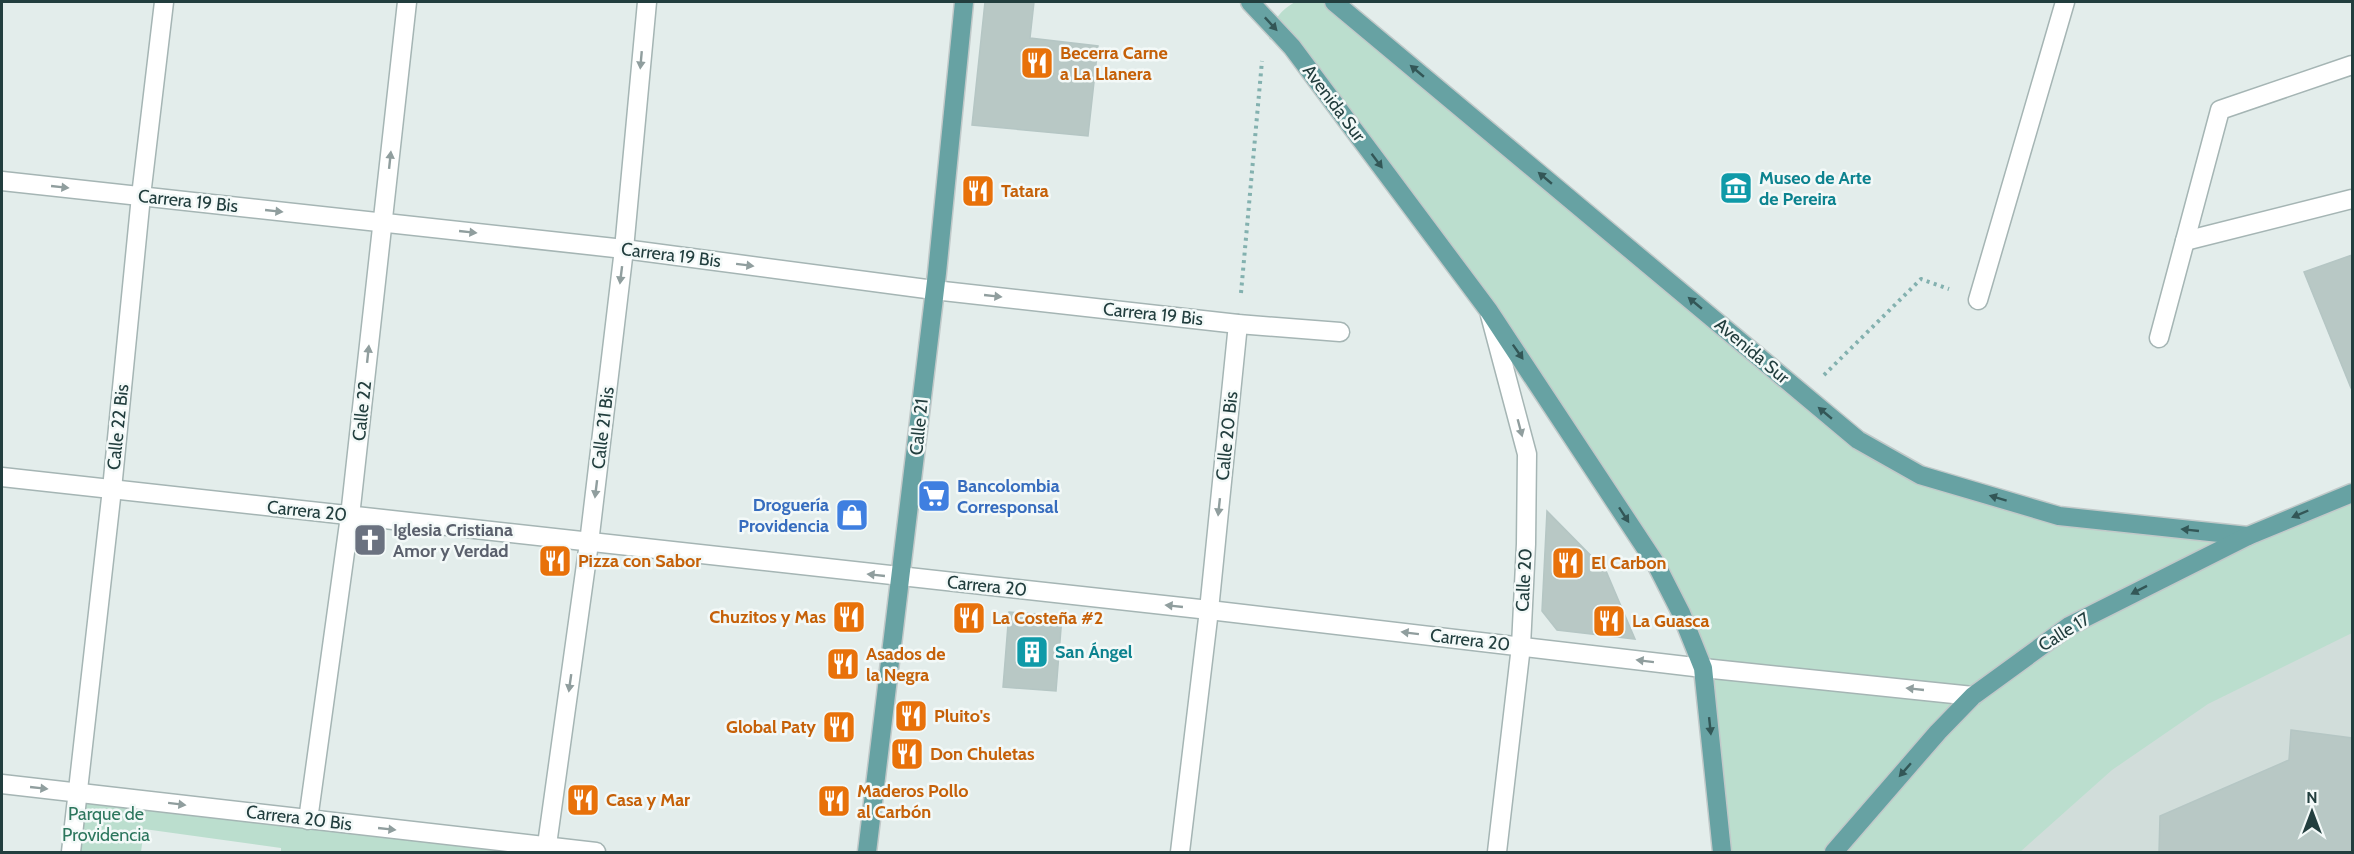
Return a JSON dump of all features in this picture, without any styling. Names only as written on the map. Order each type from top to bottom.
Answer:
[{"type":"main road","name":"Calle 21","points":[[867,852],[934,290],[964,2]]},
{"type":"main road","name":"Avenida Sur","points":[[1250,2],[1292,47],[1489,311],[1656,564],[1681,613],[1703,668],[1722,852]]},
{"type":"main road","name":"Avenida Sur","points":[[1334,2],[1858,440],[1920,475],[2059,516],[2248,536]]},
{"type":"main road","name":"Calle 17","points":[[1834,852],[1938,732],[1973,696],[2069,626],[2248,536],[2352,493]]},
{"type":"street","name":"Calle 22 Bis","points":[[70,852],[112,489],[141,196],[164,2]]},
{"type":"street","name":"Calle 22","points":[[308,820],[350,516],[407,2]]},
{"type":"street","name":"Calle 21 Bis","points":[[546,849],[589,543],[624,249],[646,2]]},
{"type":"street","points":[[1978,300],[2065,2]]},
{"type":"street","points":[[2159,338],[2220,111],[2352,65]]},
{"type":"street","name":"Carrera 19 Bis","points":[[2,181],[624,249],[934,290],[1238,324],[1340,332]]},
{"type":"street","points":[[2185,242],[2352,199]]},
{"type":"street","name":"Calle 20","points":[[1489,311],[1527,454],[1526,544],[1521,646],[1497,852]]},
{"type":"street","name":"Calle 20 Bis","points":[[1180,852],[1209,610],[1238,324]]},
{"type":"street","name":"Carrera 20","points":[[2,477],[901,578],[1209,610],[1703,668],[1973,696]]},
{"type":"street","name":"Carrera 20 Bis","points":[[2,784],[546,849],[596,852]]},
{"type":"path","points":[[1238,324],[1266,20]]},
{"type":"path","points":[[1804,395],[1921,279]]},
{"type":"shaded area","points":[[2352,493],[2352,852],[1834,852]]},
{"type":"green space","points":[[1295,2],[1329,2],[1858,440],[1920,475],[2059,516],[2248,536],[2352,493],[2352,633],[2208,704],[2112,770],[2020,852],[1722,852],[1708,709],[1656,564],[1292,47],[1269,39],[1278,17]]},
{"type":"green space","name":"Parque de Providencia","points":[[77,792],[546,852],[281,852],[281,848],[144,829],[141,852],[71,852]]},
{"type":"building","name":"Becerra Carne a La Llanera","points":[[985,2],[1034,2],[1030,38],[1098,46],[1088,136],[972,125]]},
{"type":"building","points":[[2352,255],[2352,388],[2351,388],[2304,272]]},
{"type":"building","points":[[1547,511],[1606,571],[1635,639],[1557,630],[1542,611]]},
{"type":"building","name":"San Ángel","points":[[1009,612],[1062,616],[1056,691],[1003,687]]},
{"type":"building","points":[[2291,730],[2352,738],[2352,852],[2159,852],[2160,816],[2289,760]]},
{"type":"place","name":"Becerra Carne a La Llanera","points":[[1037,63]]},
{"type":"place","name":"Museo de Arte de Pereira","points":[[1736,188]]},
{"type":"place","name":"Tatara","points":[[978,191]]},
{"type":"place","name":"Bancolombia Corresponsal","points":[[934,496]]},
{"type":"place","name":"Droguería Providencia","points":[[852,515]]},
{"type":"place","name":"Iglesia Cristiana Amor y Verdad","points":[[370,540]]},
{"type":"place","name":"Pizza con Sabor","points":[[555,561]]},
{"type":"place","name":"El Carbon","points":[[1568,563]]},
{"type":"place","name":"Chuzitos y Mas","points":[[849,617]]},
{"type":"place","name":"La Costeña #2","points":[[969,618]]},
{"type":"place","name":"La Guasca","points":[[1609,621]]},
{"type":"place","name":"San Ángel","points":[[1032,652]]},
{"type":"place","name":"Asados de la Negra","points":[[843,664]]},
{"type":"place","name":"Pluito's","points":[[911,716]]},
{"type":"place","name":"Global Paty","points":[[839,727]]},
{"type":"place","name":"Don Chuletas","points":[[907,754]]},
{"type":"place","name":"Casa y Mar","points":[[583,800]]},
{"type":"place","name":"Maderos Pollo al Carbón","points":[[834,801]]}]
